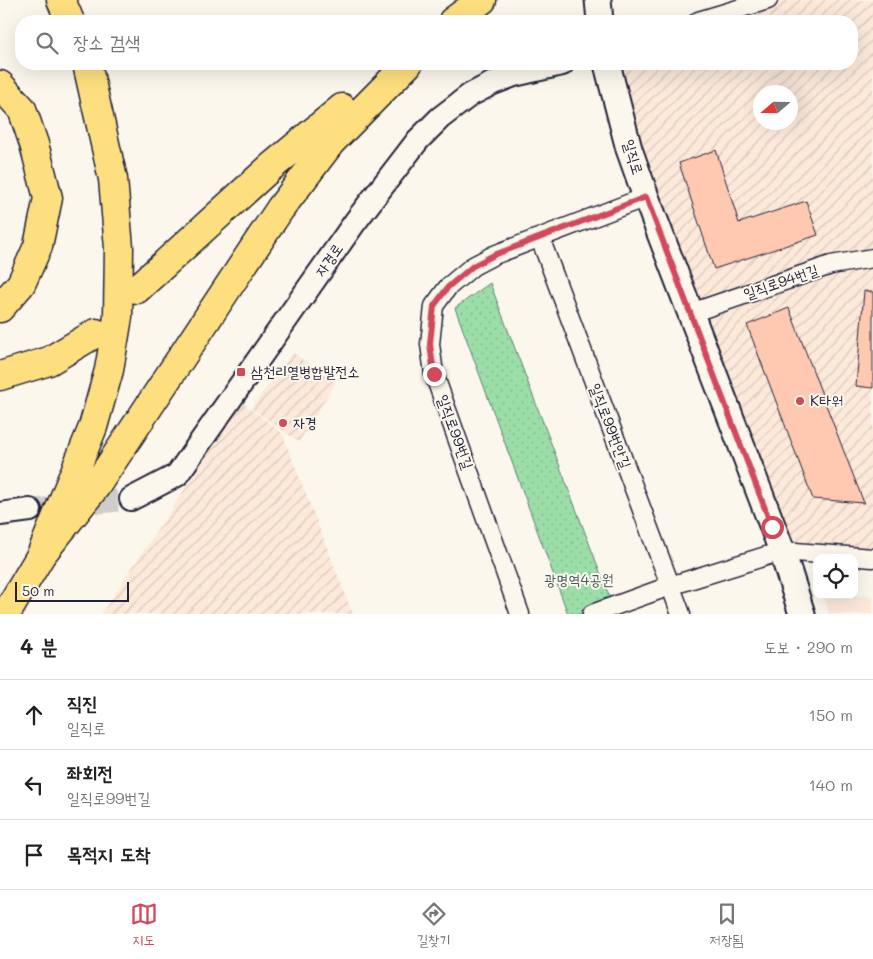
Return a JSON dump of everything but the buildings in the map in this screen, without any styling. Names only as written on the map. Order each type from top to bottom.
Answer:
[{"type":"highway","points":[[61,0],[67,15]]},
{"type":"highway","points":[[460,15],[482,0]]},
{"type":"highway","points":[[6,614],[41,554],[93,427],[109,370],[118,317],[120,248],[113,178],[88,70]]},
{"type":"highway","points":[[137,289],[271,167],[388,70]]},
{"type":"highway","points":[[41,554],[96,486],[286,201],[330,142],[402,70]]},
{"type":"highway","points":[[0,85],[22,110],[34,144],[48,198],[38,246],[21,284],[0,308]]},
{"type":"highway","points":[[0,376],[49,361],[96,333]]},
{"type":"main road","points":[[598,0],[599,15]]},
{"type":"main road","name":"일직로","points":[[609,70],[630,150],[646,197],[782,551],[802,614]]},
{"type":"street","points":[[718,15],[768,0]]},
{"type":"street","name":"자경로","points":[[131,499],[177,475],[355,222],[418,140],[440,118],[470,95],[514,75],[536,70]]},
{"type":"street","name":"일직로99번길","points":[[520,614],[434,374],[430,344],[434,306],[448,287],[473,266],[494,255],[646,197]]},
{"type":"street","name":"일직로99번안길","points":[[540,238],[681,614]]},
{"type":"street","name":"일직로94번길","points":[[691,313],[831,265],[873,258]]},
{"type":"street","points":[[0,514],[30,510]]},
{"type":"street","points":[[592,614],[670,586],[782,551],[873,558]]},
{"type":"shaded area","points":[[768,0],[873,0],[873,558],[858,557],[858,554],[782,551],[609,70],[858,70],[858,15],[718,15]]},
{"type":"shaded area","points":[[293,353],[336,382],[299,442],[251,408]]},
{"type":"shaded area","name":"삼천리열병합발전소","points":[[243,403],[282,433],[353,614],[101,614]]},
{"type":"shaded area","points":[[858,596],[873,596],[873,614],[829,614],[825,599],[858,599]]},
{"type":"green space","name":"광명역4공원","points":[[490,283],[616,614],[568,614],[455,308]]},
{"type":"tunnel","points":[[30,510],[131,499]]},
{"type":"place","name":"삼천리열병합발전소","points":[[241,372]]},
{"type":"place","name":"K타워","points":[[800,401]]},
{"type":"place","name":"자경","points":[[283,423]]},
{"type":"route","points":[[434,374],[430,344],[434,306],[448,287],[473,266],[494,255],[646,197],[772,527]]}]
